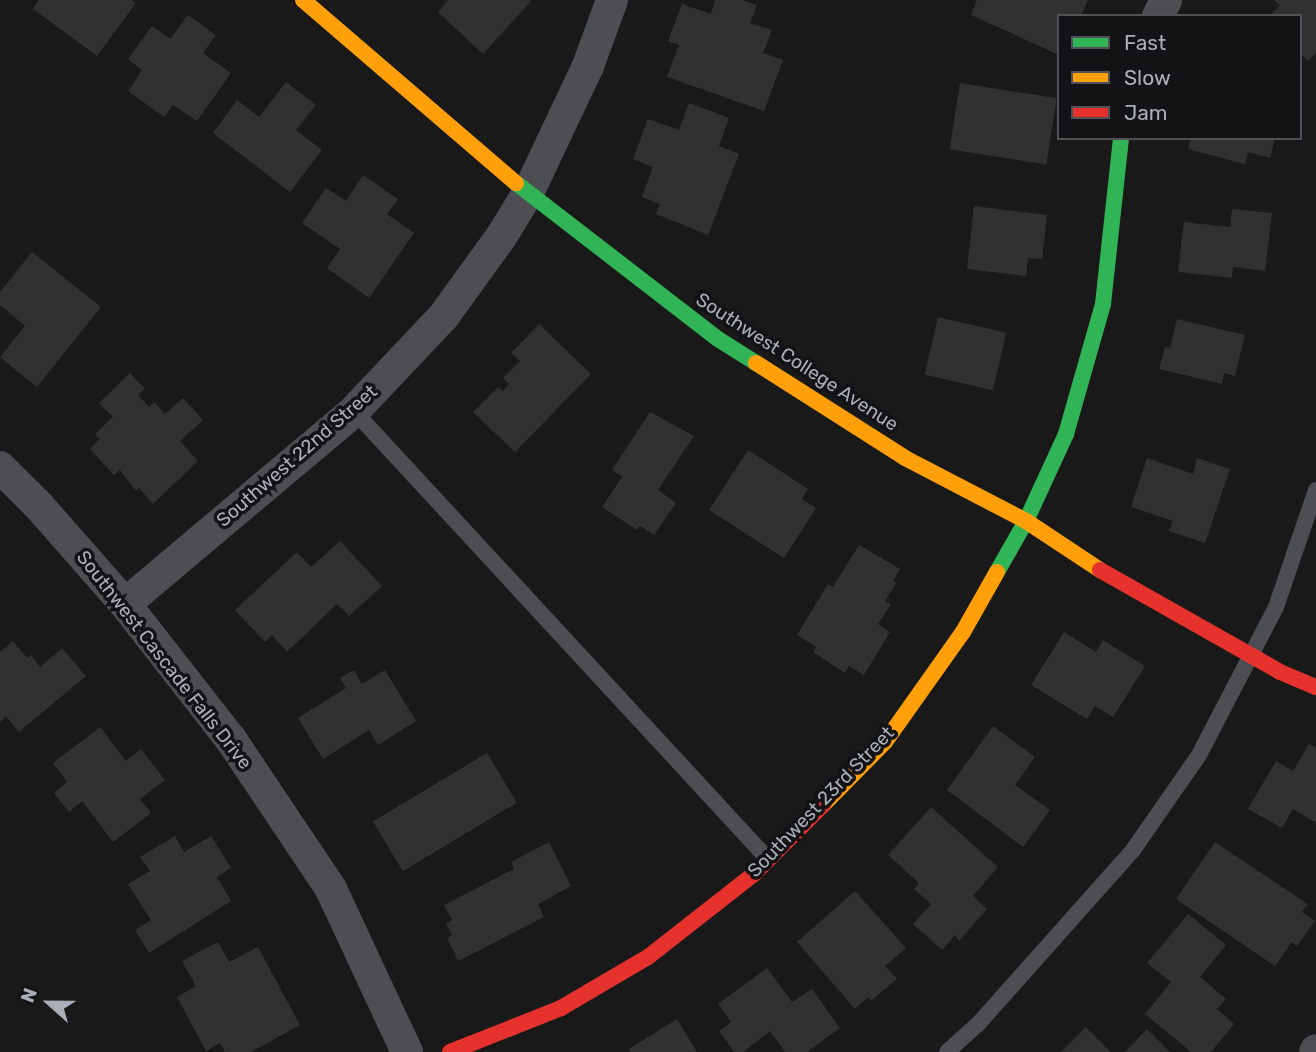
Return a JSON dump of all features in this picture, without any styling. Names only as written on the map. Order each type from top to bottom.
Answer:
[{"type":"street","name":"Southwest College Avenue","points":[[303,0],[528,193],[718,339],[905,458],[1026,521],[1110,576],[1251,656],[1316,687]]},
{"type":"street","name":"Southwest 22nd Street","points":[[125,604],[354,411],[443,317],[501,237],[528,193],[588,66],[612,0]]},
{"type":"street","name":"Southwest 23rd Street","points":[[450,1052],[561,1008],[648,957],[768,859],[885,741],[963,632],[1026,521],[1066,434],[1103,304],[1121,140]]},
{"type":"street","name":"Southwest Cascade Falls Drive","points":[[0,467],[39,506],[125,604],[232,741],[331,889],[407,1052]]},
{"type":"lane","points":[[354,411],[768,859]]},
{"type":"lane","points":[[947,1052],[979,1023],[1133,850],[1199,755],[1276,607],[1316,490]]},
{"type":"building","points":[[39,0],[132,0],[136,3],[97,56],[33,9]]},
{"type":"building","points":[[448,0],[531,1],[483,54],[438,12]]},
{"type":"building","points":[[715,0],[743,0],[757,5],[750,23],[772,30],[763,53],[783,60],[764,111],[667,77],[679,45],[668,41],[682,4],[711,14]]},
{"type":"building","points":[[977,0],[1088,0],[1082,14],[1057,14],[1057,54],[971,15]]},
{"type":"building","points":[[1274,0],[1316,0],[1316,53],[1308,61],[1302,56],[1302,14],[1272,14],[1280,5]]},
{"type":"building","points":[[188,15],[216,35],[203,53],[231,73],[197,121],[173,105],[164,117],[128,91],[142,70],[128,59],[152,26],[170,39]]},
{"type":"building","points":[[286,82],[316,105],[296,130],[322,150],[290,192],[213,133],[237,100],[259,117]]},
{"type":"building","points":[[960,83],[1057,98],[1046,165],[950,149]]},
{"type":"building","points":[[689,103],[729,118],[719,146],[739,154],[708,235],[656,214],[660,204],[642,197],[653,167],[633,159],[648,119],[679,130]]},
{"type":"building","points":[[1190,140],[1274,140],[1270,158],[1248,152],[1245,164],[1188,149]]},
{"type":"building","points":[[363,175],[398,199],[387,214],[414,233],[369,298],[327,268],[340,249],[302,223],[326,188],[346,201]]},
{"type":"building","points":[[974,206],[1047,215],[1042,259],[1028,258],[1026,276],[967,269]]},
{"type":"building","points":[[1232,209],[1272,213],[1265,271],[1233,267],[1232,278],[1178,272],[1184,222],[1230,227]]},
{"type":"building","points":[[32,252],[101,307],[37,387],[0,357],[25,326],[0,305],[0,292]]},
{"type":"building","points":[[938,317],[1006,333],[993,390],[925,374]]},
{"type":"building","points":[[1177,319],[1245,335],[1235,376],[1224,373],[1222,384],[1159,369],[1165,347],[1170,348]]},
{"type":"building","points":[[539,324],[591,374],[515,452],[473,412],[498,387],[503,391],[509,384],[503,378],[520,361],[511,353]]},
{"type":"building","points":[[130,373],[145,389],[138,395],[149,407],[154,402],[165,414],[183,398],[203,420],[180,441],[198,461],[153,504],[139,488],[136,491],[120,470],[114,475],[90,449],[100,439],[95,434],[113,417],[99,403]]},
{"type":"building","points":[[650,412],[694,436],[658,490],[676,503],[654,535],[640,526],[637,530],[602,507],[622,477],[612,470]]},
{"type":"building","points":[[748,450],[808,489],[802,499],[816,508],[784,558],[709,510]]},
{"type":"building","points":[[1147,458],[1193,474],[1197,458],[1230,469],[1205,543],[1169,531],[1173,521],[1131,507]]},
{"type":"building","points":[[340,541],[382,586],[349,616],[337,604],[287,652],[272,635],[265,642],[235,610],[297,552],[311,567]]},
{"type":"building","points":[[859,545],[900,569],[893,581],[896,583],[885,601],[891,604],[878,624],[890,632],[864,675],[849,666],[845,673],[813,652],[816,647],[797,635],[828,584],[833,587]]},
{"type":"building","points":[[1064,632],[1096,652],[1103,640],[1145,666],[1113,717],[1095,706],[1087,719],[1031,685]]},
{"type":"building","points":[[13,641],[27,658],[31,655],[40,667],[62,648],[86,676],[19,732],[6,716],[0,722],[0,652]]},
{"type":"building","points":[[354,670],[362,684],[385,670],[416,721],[378,745],[369,730],[323,759],[298,718],[346,688],[340,678]]},
{"type":"building","points":[[993,726],[1035,757],[1015,785],[1050,810],[1023,847],[947,790]]},
{"type":"building","points":[[100,727],[126,761],[141,749],[165,780],[140,799],[151,813],[113,842],[82,801],[69,812],[54,793],[67,782],[53,763]]},
{"type":"building","points":[[1309,744],[1316,748],[1316,823],[1293,809],[1282,828],[1248,809],[1276,761],[1293,771]]},
{"type":"building","points":[[487,753],[517,803],[403,871],[373,822]]},
{"type":"building","points":[[931,807],[998,867],[973,896],[987,909],[959,941],[955,935],[942,950],[913,924],[931,904],[914,889],[919,883],[888,855]]},
{"type":"building","points":[[175,836],[184,852],[211,836],[231,868],[217,877],[231,901],[149,953],[135,930],[151,920],[128,884],[150,871],[140,857]]},
{"type":"building","points":[[549,842],[571,886],[538,904],[544,917],[458,961],[447,938],[452,935],[446,924],[452,920],[444,905],[514,869],[511,862]]},
{"type":"building","points":[[1215,842],[1308,904],[1302,912],[1315,921],[1297,946],[1292,942],[1275,966],[1176,899]]},
{"type":"building","points":[[855,891],[906,948],[885,966],[897,979],[871,1001],[868,997],[855,1009],[797,942]]},
{"type":"building","points":[[1188,914],[1226,945],[1200,977],[1226,999],[1217,1009],[1234,1024],[1211,1052],[1191,1052],[1145,1014],[1171,982],[1147,963]]},
{"type":"building","points":[[218,942],[229,962],[258,947],[300,1025],[251,1052],[225,1052],[220,1043],[206,1051],[177,997],[196,986],[182,961]]},
{"type":"building","points":[[767,968],[792,1002],[812,989],[840,1028],[807,1052],[785,1052],[770,1031],[743,1052],[734,1052],[719,1031],[731,1022],[718,1004]]},
{"type":"building","points":[[677,1019],[697,1052],[631,1052],[629,1049]]},
{"type":"building","points":[[1086,1027],[1111,1052],[1061,1052]]},
{"type":"building","points":[[1147,1029],[1170,1052],[1125,1052]]},
{"type":"traffic: fast","points":[[997,572],[1026,521],[1066,434],[1103,304],[1121,140]]},
{"type":"traffic: fast","points":[[516,183],[718,339],[756,363]]},
{"type":"traffic: slow","points":[[303,0],[516,183]]},
{"type":"traffic: slow","points":[[756,363],[905,458],[1026,521],[1100,570]]},
{"type":"traffic: slow","points":[[823,805],[885,742],[963,632],[997,572]]},
{"type":"traffic: jam","points":[[1100,570],[1280,672],[1316,687]]},
{"type":"traffic: jam","points":[[450,1052],[561,1008],[648,957],[754,874],[823,805]]}]
